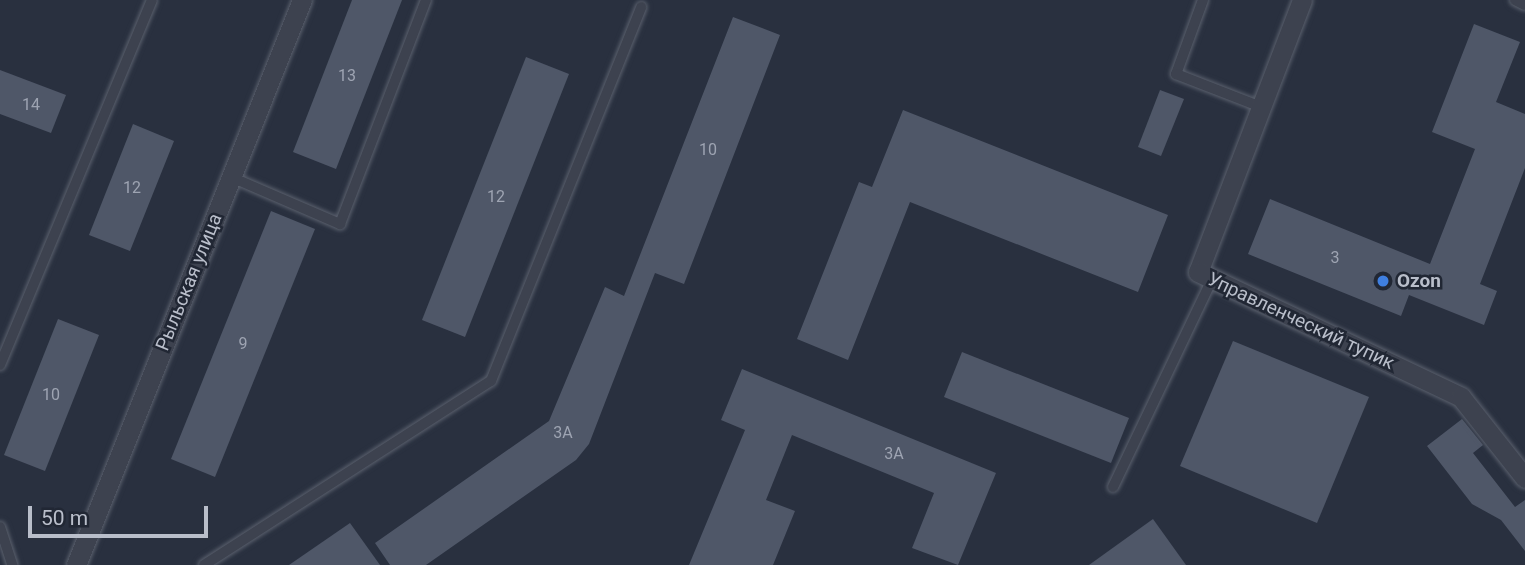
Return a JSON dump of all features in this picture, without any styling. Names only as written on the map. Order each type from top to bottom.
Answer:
[{"type":"street","name":"Рыльская улица","points":[[76,565],[302,0]]},
{"type":"street","name":"Управленческий тупик","points":[[1303,0],[1198,272],[1461,397],[1525,478]]},
{"type":"lane","points":[[0,365],[152,0]]},
{"type":"lane","points":[[231,177],[340,224],[426,0]]},
{"type":"lane","points":[[1203,0],[1176,74],[1261,107]]},
{"type":"lane","points":[[1515,0],[1525,5]]},
{"type":"lane","points":[[204,565],[491,381],[641,7]]},
{"type":"lane","points":[[1114,487],[1212,279]]},
{"type":"lane","points":[[0,527],[12,565]]},
{"type":"building","points":[[352,0],[402,0],[336,169],[293,152]]},
{"type":"building","points":[[733,17],[780,35],[684,284],[655,273],[589,444],[576,460],[426,565],[390,565],[375,543],[549,421],[605,287],[624,296]]},
{"type":"building","points":[[1474,24],[1520,42],[1496,102],[1525,114],[1525,168],[1480,284],[1497,291],[1484,325],[1409,295],[1401,316],[1248,254],[1270,199],[1430,264],[1475,149],[1432,132]]},
{"type":"building","points":[[526,57],[569,74],[465,337],[422,320]]},
{"type":"building","points":[[0,70],[66,95],[51,133],[0,114]]},
{"type":"building","points":[[1160,90],[1184,99],[1161,156],[1138,147]]},
{"type":"building","points":[[903,110],[1168,215],[1138,292],[910,202],[848,360],[797,339],[859,182],[872,187]]},
{"type":"building","points":[[133,124],[174,141],[130,251],[89,235]]},
{"type":"building","points":[[271,211],[315,229],[215,477],[171,459]]},
{"type":"building","points":[[58,319],[99,335],[45,471],[4,455]]},
{"type":"building","points":[[1233,341],[1369,397],[1317,523],[1180,466]]},
{"type":"building","points":[[962,352],[1129,418],[1111,463],[944,397]]},
{"type":"building","points":[[742,369],[996,473],[958,565],[912,548],[934,493],[792,435],[766,500],[795,511],[773,565],[689,565],[745,430],[721,420]]},
{"type":"building","points":[[1462,419],[1483,445],[1473,453],[1515,507],[1525,500],[1525,551],[1501,520],[1472,504],[1427,446]]},
{"type":"building","points":[[1153,519],[1186,565],[1089,565]]},
{"type":"building","points":[[350,523],[380,565],[289,565]]},
{"type":"place","name":"Ozon","points":[[1383,281]]}]
